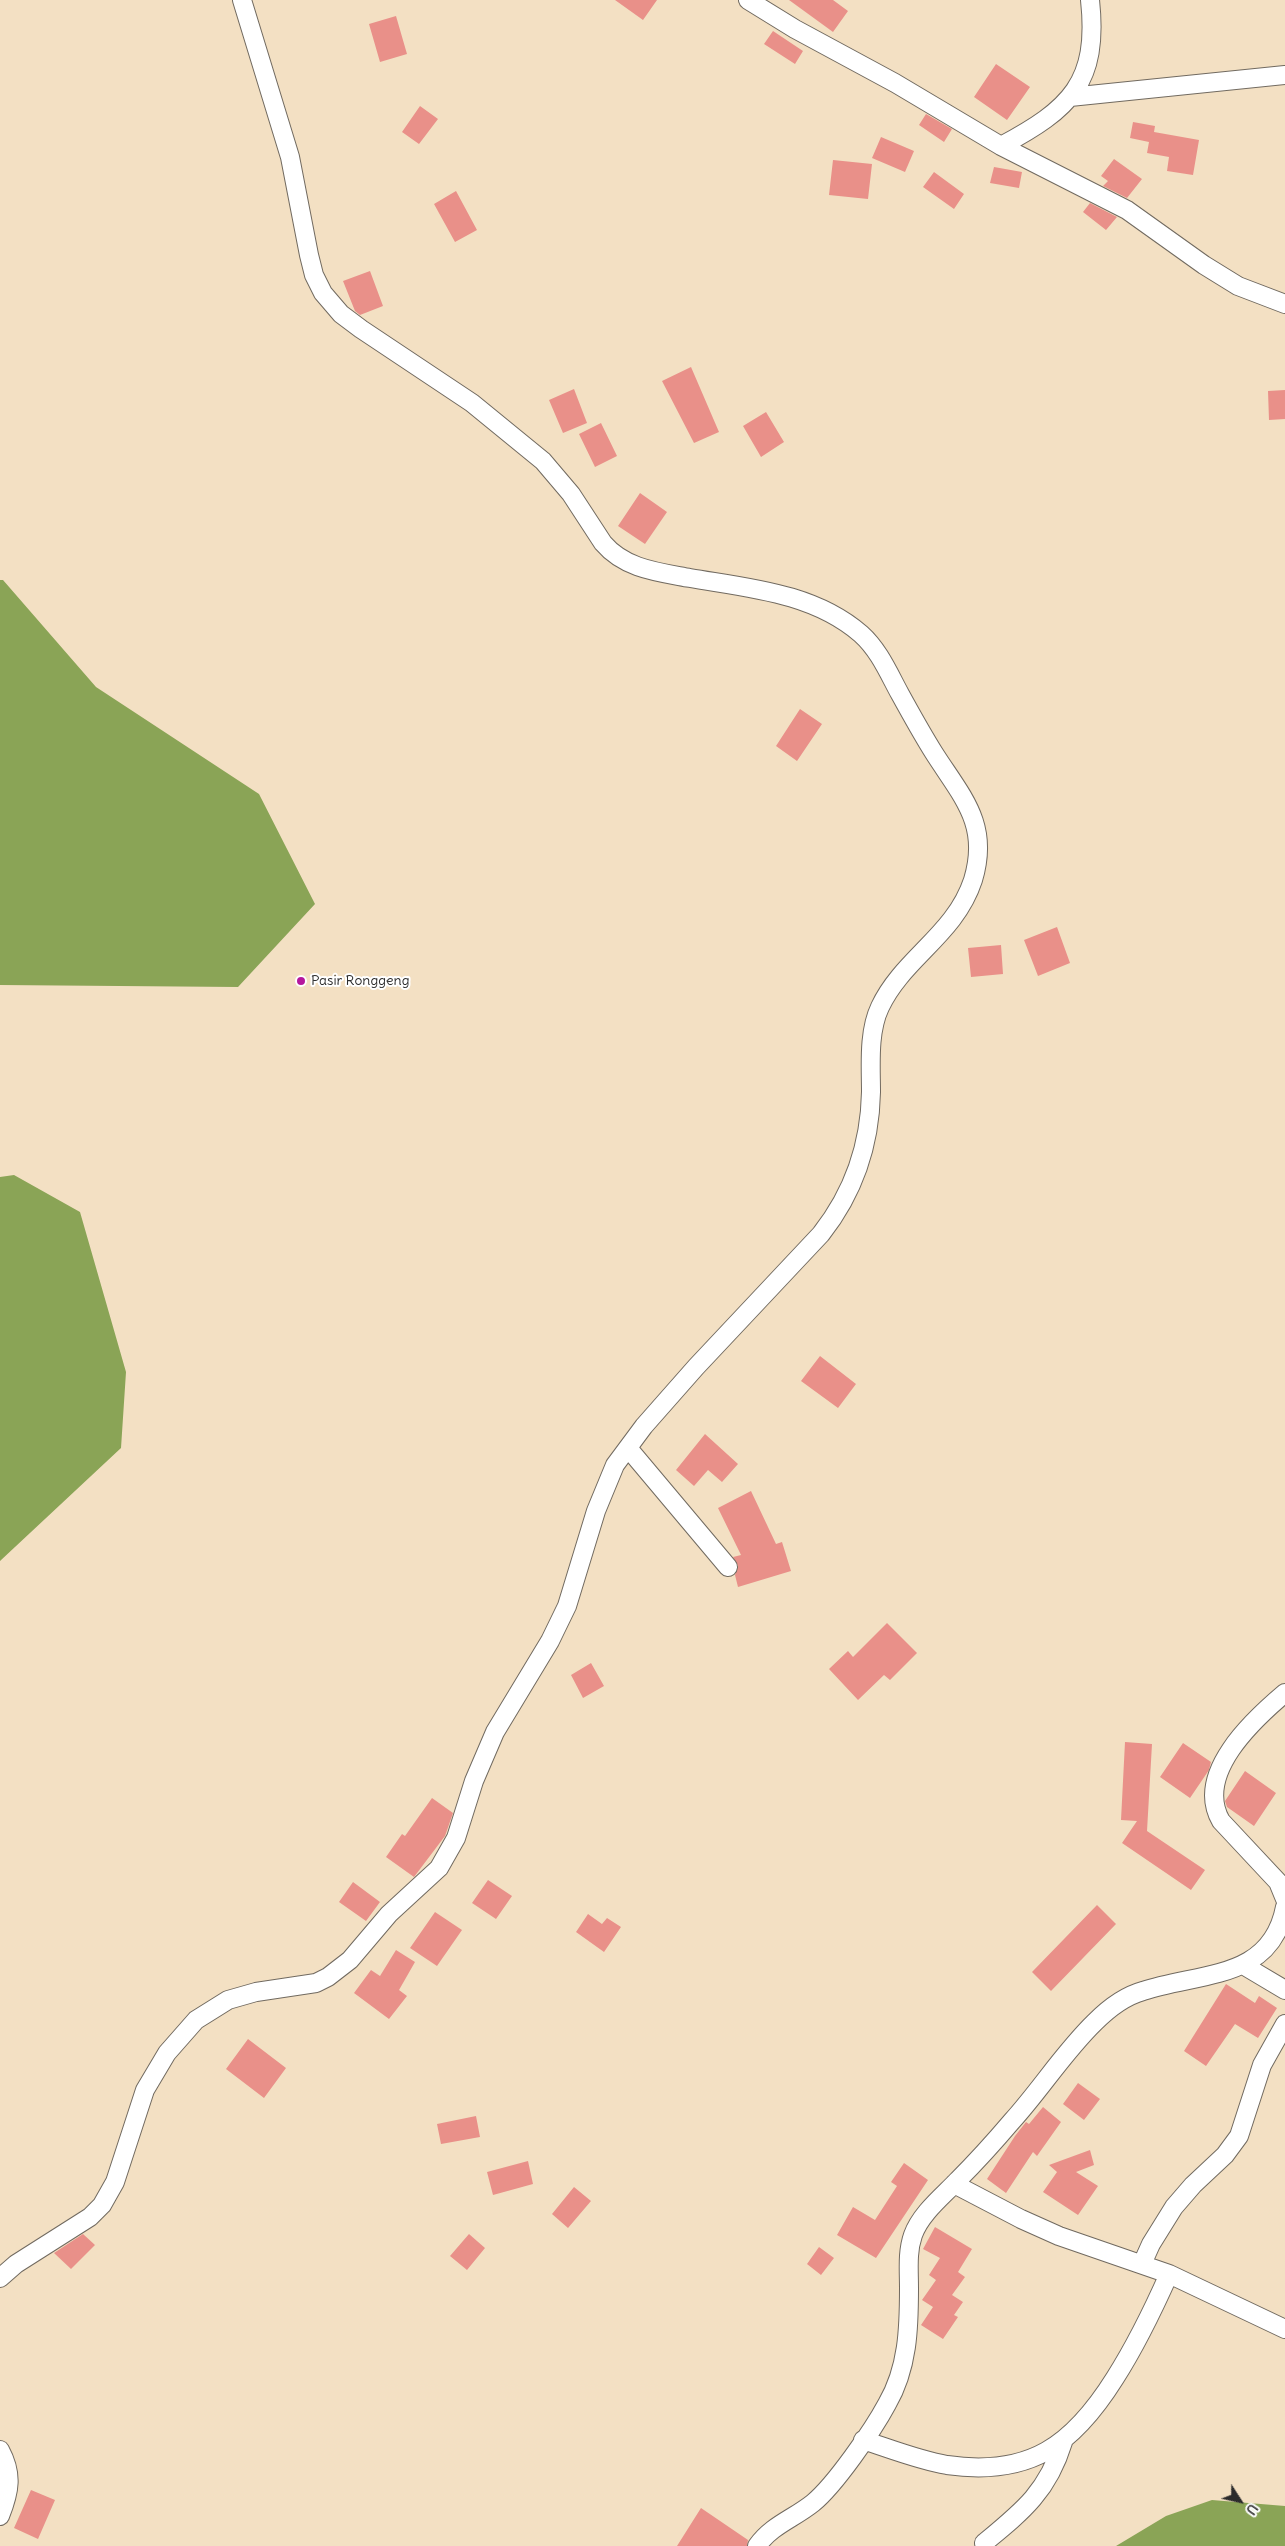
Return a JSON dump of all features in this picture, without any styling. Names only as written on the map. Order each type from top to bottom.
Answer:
[{"type":"street","points":[[0,2278],[16,2264],[90,2217],[102,2205],[115,2182],[145,2090],[167,2053],[196,2020],[228,2000],[256,1992],[316,1983],[328,1977],[350,1960],[389,1914],[439,1868],[456,1838],[474,1781],[495,1732],[550,1641],[567,1606],[604,1487],[615,1465],[696,1367],[821,1234],[840,1207],[859,1169],[865,1150],[870,1117],[872,1047],[878,1012],[894,985],[950,924],[967,895],[973,878],[978,849],[974,817],[960,790],[915,722],[879,657],[861,634],[836,616],[791,597],[649,570],[611,553],[558,476],[530,450],[472,403],[368,334],[331,303],[314,275],[290,157],[242,0]]},
{"type":"street","points":[[748,0],[795,29],[895,82],[1001,146],[1127,210],[1204,265],[1238,286],[1285,304]]},
{"type":"street","points":[[1001,146],[1036,127],[1054,114],[1070,97],[1090,54],[1092,36],[1090,0]]},
{"type":"street","points":[[1070,97],[1285,75]]},
{"type":"street","points":[[628,1448],[728,1568]]},
{"type":"street","points":[[1285,1692],[1236,1741],[1222,1765],[1214,1796],[1216,1812],[1220,1820],[1278,1882],[1285,1899]]},
{"type":"street","points":[[757,2546],[774,2528],[814,2502],[863,2440],[886,2406],[902,2374],[908,2323],[908,2259],[914,2234],[936,2202],[1014,2119],[1082,2036],[1108,2011],[1129,1996],[1143,1991],[1213,1975],[1243,1965],[1262,1953],[1274,1939],[1285,1907]]},
{"type":"street","points":[[1243,1965],[1285,1990]]},
{"type":"street","points":[[1142,2264],[1151,2244],[1174,2207],[1193,2185],[1225,2155],[1239,2136],[1262,2065],[1285,2024]]},
{"type":"street","points":[[954,2184],[1014,2216],[1059,2236],[1169,2274],[1285,2329]]},
{"type":"street","points":[[863,2440],[947,2465],[1000,2466],[1022,2462],[1040,2455],[1063,2442],[1088,2418],[1100,2402],[1130,2354],[1169,2274]]},
{"type":"street","points":[[984,2543],[1022,2512],[1044,2487],[1057,2462],[1063,2442]]},
{"type":"street","points":[[0,2450],[8,2466],[10,2481],[0,2516]]},
{"type":"green space","points":[[0,580],[3,580],[96,687],[259,794],[315,904],[238,987],[0,985]]},
{"type":"green space","points":[[14,1175],[80,1212],[126,1372],[121,1448],[0,1561],[0,1177]]},
{"type":"green space","points":[[1212,2500],[1285,2506],[1285,2546],[1116,2546],[1166,2516]]},
{"type":"building","points":[[615,0],[657,0],[643,20]]},
{"type":"building","points":[[789,0],[833,0],[848,11],[833,32]]},
{"type":"building","points":[[396,16],[407,54],[380,62],[369,24]]},
{"type":"building","points":[[773,31],[803,51],[795,64],[764,44]]},
{"type":"building","points":[[996,64],[1030,87],[1007,120],[974,97]]},
{"type":"building","points":[[420,106],[438,119],[419,144],[402,132]]},
{"type":"building","points":[[926,114],[952,129],[944,142],[919,125]]},
{"type":"building","points":[[1133,122],[1155,126],[1154,132],[1199,140],[1193,175],[1167,171],[1169,157],[1147,153],[1149,142],[1130,138]]},
{"type":"building","points":[[881,137],[914,151],[905,172],[872,158]]},
{"type":"building","points":[[1114,159],[1142,179],[1127,198],[1103,186],[1108,181],[1101,176]]},
{"type":"building","points":[[833,160],[872,164],[868,199],[829,195]]},
{"type":"building","points":[[994,167],[1022,172],[1019,188],[990,183]]},
{"type":"building","points":[[934,172],[964,194],[954,209],[923,187]]},
{"type":"building","points":[[456,191],[477,230],[455,242],[434,204]]},
{"type":"building","points":[[1090,203],[1117,217],[1106,230],[1083,212]]},
{"type":"building","points":[[370,271],[383,306],[360,315],[355,311],[343,281]]},
{"type":"building","points":[[691,367],[719,432],[694,443],[662,381]]},
{"type":"building","points":[[574,389],[587,423],[563,433],[549,400]]},
{"type":"building","points":[[1285,390],[1285,419],[1269,420],[1268,391]]},
{"type":"building","points":[[766,412],[784,442],[761,457],[743,426]]},
{"type":"building","points":[[601,423],[617,456],[595,467],[579,434]]},
{"type":"building","points":[[640,493],[667,512],[645,544],[618,526]]},
{"type":"building","points":[[800,709],[822,724],[797,761],[776,746]]},
{"type":"building","points":[[1057,927],[1070,963],[1038,976],[1024,940]]},
{"type":"building","points":[[1001,945],[1003,974],[971,977],[968,948]]},
{"type":"building","points":[[820,1356],[856,1384],[838,1408],[801,1381]]},
{"type":"building","points":[[705,1434],[738,1464],[722,1482],[708,1470],[694,1486],[676,1470]]},
{"type":"building","points":[[751,1491],[776,1544],[782,1542],[791,1571],[738,1587],[735,1575],[738,1566],[733,1557],[741,1555],[718,1508]]},
{"type":"building","points":[[887,1623],[917,1653],[890,1680],[884,1675],[858,1700],[829,1669],[848,1651],[853,1657]]},
{"type":"building","points":[[591,1663],[604,1686],[583,1698],[571,1675]]},
{"type":"building","points":[[1125,1742],[1152,1744],[1147,1831],[1205,1870],[1191,1890],[1122,1843],[1137,1821],[1121,1820]]},
{"type":"building","points":[[1183,1743],[1211,1762],[1209,1770],[1190,1798],[1160,1777]]},
{"type":"building","points":[[1245,1771],[1276,1793],[1254,1826],[1227,1807],[1225,1801]]},
{"type":"building","points":[[432,1798],[453,1813],[445,1836],[414,1877],[386,1857],[402,1834],[405,1836]]},
{"type":"building","points":[[488,1880],[512,1896],[496,1919],[472,1903]]},
{"type":"building","points":[[353,1882],[380,1902],[366,1921],[339,1902]]},
{"type":"building","points":[[1097,1905],[1116,1924],[1051,1991],[1032,1972]]},
{"type":"building","points":[[435,1912],[462,1930],[437,1966],[410,1948]]},
{"type":"building","points":[[588,1914],[602,1924],[607,1918],[621,1927],[604,1952],[576,1932]]},
{"type":"building","points":[[396,1950],[415,1962],[399,1990],[407,1996],[389,2019],[354,1993],[371,1970],[380,1976]]},
{"type":"building","points":[[1226,1984],[1255,2003],[1259,1996],[1277,2008],[1258,2038],[1235,2024],[1206,2066],[1184,2051]]},
{"type":"building","points":[[248,2039],[286,2068],[264,2098],[226,2069]]},
{"type":"building","points":[[1078,2083],[1100,2099],[1084,2120],[1063,2104]]},
{"type":"building","points":[[1043,2107],[1061,2122],[1037,2156],[1033,2152],[1006,2193],[987,2179],[1015,2136],[1026,2122],[1029,2124]]},
{"type":"building","points":[[476,2116],[480,2137],[441,2144],[437,2124]]},
{"type":"building","points":[[1090,2150],[1094,2165],[1076,2172],[1098,2186],[1078,2215],[1043,2192],[1057,2172],[1049,2165]]},
{"type":"building","points":[[528,2161],[533,2184],[493,2195],[487,2172]]},
{"type":"building","points":[[904,2163],[928,2180],[876,2258],[837,2235],[853,2207],[875,2220],[897,2186],[891,2182]]},
{"type":"building","points":[[574,2187],[591,2201],[568,2228],[552,2214]]},
{"type":"building","points":[[935,2227],[972,2249],[958,2272],[965,2277],[952,2295],[963,2302],[954,2315],[958,2317],[943,2339],[921,2325],[933,2307],[922,2300],[936,2280],[929,2275],[940,2258],[923,2249]]},
{"type":"building","points":[[83,2234],[95,2245],[71,2269],[54,2253]]},
{"type":"building","points":[[469,2234],[485,2248],[467,2270],[450,2256]]},
{"type":"building","points":[[819,2247],[834,2258],[821,2275],[807,2264]]},
{"type":"building","points":[[31,2490],[55,2500],[38,2539],[14,2528]]},
{"type":"building","points":[[701,2508],[748,2540],[747,2546],[677,2546]]},
{"type":"place","name":"Pasir Ronggeng","points":[[301,981]]}]
